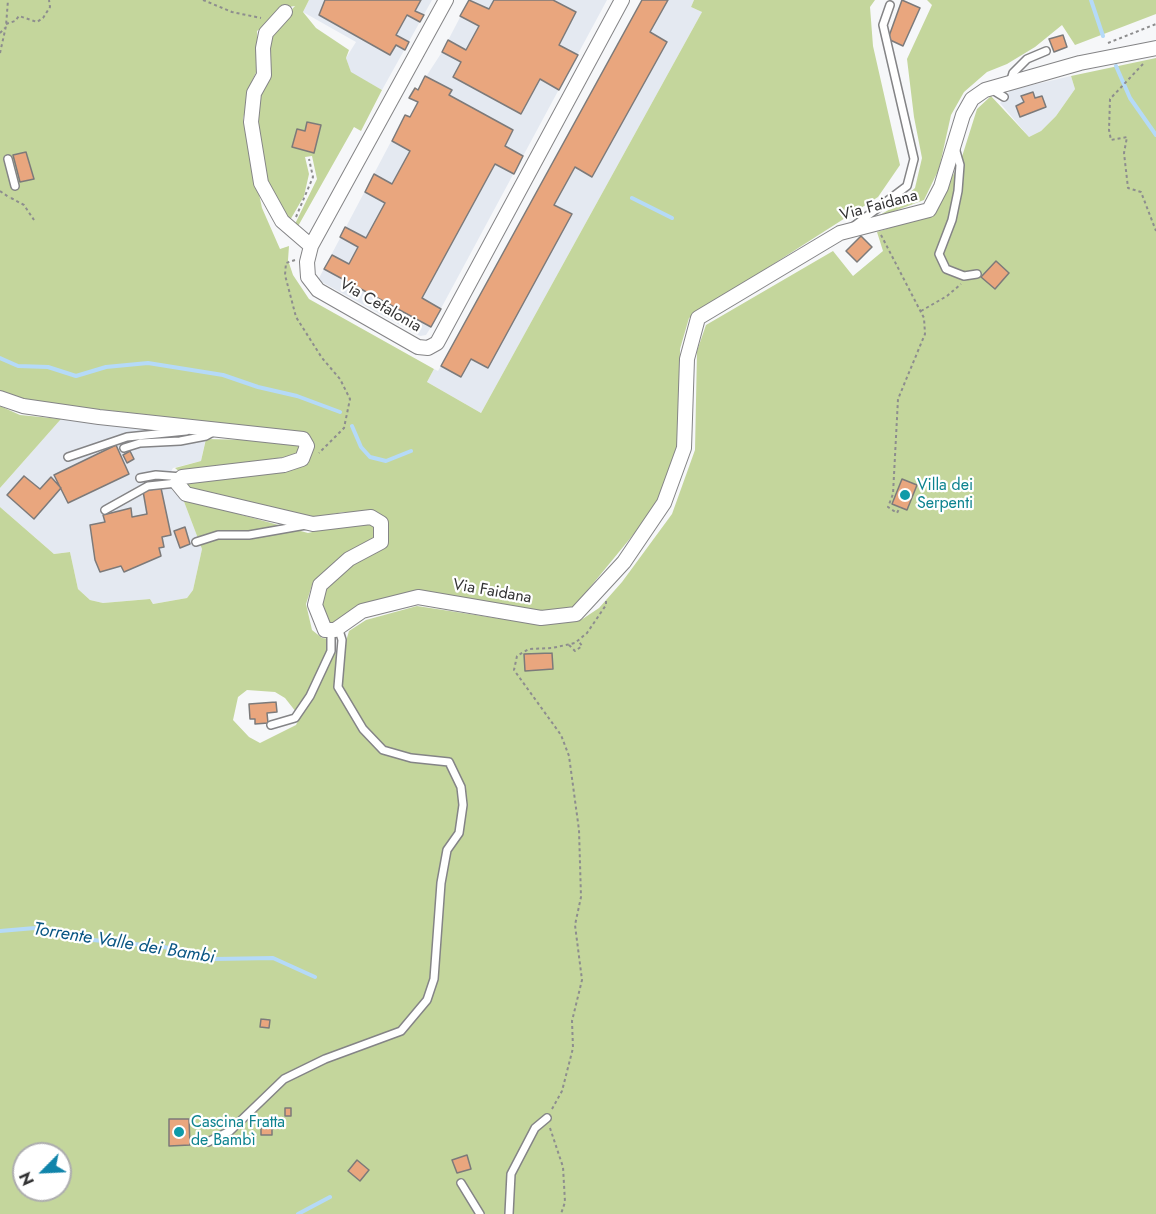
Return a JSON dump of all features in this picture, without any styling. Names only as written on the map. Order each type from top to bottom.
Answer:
[{"type":"street","name":"Via Cefalonia","points":[[446,0],[311,246],[307,262],[308,277],[318,290],[418,347],[428,348],[437,343],[622,0]]},
{"type":"street","points":[[283,14],[266,33],[263,48],[264,75],[254,93],[251,122],[261,183],[282,221],[311,246]]},
{"type":"street","name":"Via Faidana","points":[[335,629],[363,611],[417,597],[541,618],[576,614],[624,562],[664,503],[684,448],[687,359],[698,318],[840,233],[929,210],[941,187],[953,142],[972,99],[990,89],[1080,63],[1156,48]]},
{"type":"street","points":[[0,398],[23,406],[300,437],[307,446],[302,459],[284,465],[179,480],[186,494],[308,523],[371,517],[381,523],[381,542],[349,559],[320,585],[315,605],[320,624],[325,630],[335,629]]},
{"type":"lane","points":[[848,231],[907,186],[914,159],[884,25],[890,5]]},
{"type":"lane","points":[[1010,83],[1013,73],[1027,59],[1046,51]]},
{"type":"lane","points":[[990,89],[1004,97]]},
{"type":"lane","points":[[953,142],[960,165],[958,191],[952,220],[939,254],[946,268],[968,276],[977,274]]},
{"type":"lane","points":[[8,159],[15,186]]},
{"type":"lane","points":[[68,457],[127,437],[151,432],[185,432],[200,426]]},
{"type":"lane","points":[[124,448],[141,443],[206,436],[219,428]]},
{"type":"lane","points":[[140,478],[156,476],[179,480]]},
{"type":"lane","points":[[105,510],[148,486],[179,480]]},
{"type":"lane","points":[[196,542],[218,535],[249,535],[302,527],[308,523]]},
{"type":"lane","points":[[271,725],[295,718],[310,696],[331,651],[335,629]]},
{"type":"lane","points":[[208,1142],[230,1131],[284,1079],[325,1059],[401,1031],[427,1000],[434,979],[441,884],[447,850],[459,833],[463,805],[461,787],[449,762],[411,758],[383,750],[363,729],[338,687],[342,640],[335,629]]},
{"type":"lane","points":[[509,1214],[511,1174],[535,1128],[547,1118]]},
{"type":"lane","points":[[461,1183],[480,1214]]},
{"type":"path","points":[[0,53],[8,0]]},
{"type":"path","points":[[0,33],[6,25],[20,16],[37,22],[43,18],[50,7],[49,0]]},
{"type":"path","points":[[203,0],[265,19],[283,14]]},
{"type":"path","points":[[1107,44],[1156,24]]},
{"type":"path","points":[[1156,48],[1110,99],[1109,130],[1111,140],[1127,136],[1124,153],[1128,188],[1142,192],[1156,231]]},
{"type":"path","points":[[289,227],[313,177],[309,159]]},
{"type":"path","points":[[11,198],[24,205],[34,220]]},
{"type":"path","points":[[878,224],[921,311],[925,334],[898,399],[893,494],[888,507],[897,513],[900,507]]},
{"type":"path","points":[[292,260],[286,263],[285,275],[296,317],[322,358],[340,380],[350,399],[344,428],[319,454],[302,459]]},
{"type":"path","points":[[921,311],[947,296],[968,276]]},
{"type":"path","points":[[561,1214],[565,1202],[563,1167],[547,1118],[562,1091],[573,1048],[572,1021],[582,980],[575,925],[581,897],[579,830],[569,756],[561,735],[514,670],[517,656],[529,649],[568,645],[587,633],[606,605],[604,583]]},
{"type":"path","points":[[568,645],[575,651],[582,646],[578,640]]},
{"type":"shaded area","points":[[309,0],[432,0],[382,90],[351,73],[346,58],[356,42],[303,12]]},
{"type":"shaded area","points":[[469,0],[607,0],[431,327],[426,335],[420,336],[318,280],[405,115],[410,117],[418,102],[409,98],[415,88],[418,89],[442,52]]},
{"type":"shaded area","points":[[642,0],[694,0],[691,7],[702,12],[481,413],[427,382],[434,369],[438,371]]},
{"type":"shaded area","points":[[1071,76],[1075,89],[1056,116],[1041,131],[1029,137],[1000,103],[1011,90]]},
{"type":"shaded area","points":[[61,419],[207,433],[201,461],[173,468],[169,475],[172,490],[183,499],[202,549],[193,590],[187,598],[153,604],[150,599],[103,603],[90,600],[78,589],[70,552],[54,554],[0,507],[0,488]]},
{"type":"green space","points":[[0,0],[309,0],[303,12],[316,28],[349,50],[346,58],[351,72],[382,90],[361,131],[354,127],[297,228],[294,226],[317,179],[312,156],[305,157],[309,174],[304,196],[289,222],[270,187],[264,167],[255,109],[271,62],[266,46],[277,25],[295,6],[282,8],[273,20],[257,31],[259,66],[252,81],[243,119],[262,208],[280,249],[289,246],[288,260],[293,275],[309,299],[434,369],[427,382],[481,413],[702,12],[691,7],[694,0],[875,0],[870,7],[873,46],[900,165],[878,197],[689,318],[680,349],[679,443],[660,502],[573,608],[543,613],[416,592],[328,625],[319,604],[324,588],[351,564],[385,547],[389,532],[384,520],[373,512],[344,512],[316,517],[188,489],[184,482],[302,466],[308,463],[313,451],[304,432],[32,402],[0,392]]},
{"type":"green space","points":[[927,0],[1156,0],[1156,14],[1075,45],[1062,25],[1035,47],[1007,64],[987,72],[964,92],[951,115],[939,169],[924,200],[873,219],[892,208],[915,188],[922,158],[907,59],[932,5]]},
{"type":"green space","points":[[1156,58],[1156,1214],[0,1214],[0,507],[54,554],[70,552],[78,589],[90,600],[103,603],[150,599],[153,604],[187,598],[193,590],[202,549],[183,499],[308,533],[356,522],[374,523],[378,536],[336,561],[313,582],[306,604],[312,630],[322,638],[330,639],[328,650],[342,655],[349,631],[366,620],[417,606],[541,625],[581,620],[599,608],[622,582],[672,514],[695,450],[697,351],[706,325],[833,251],[853,276],[883,251],[877,232],[930,215],[960,163],[977,109],[991,96],[1029,137],[1041,131],[1056,116],[1075,89],[1071,76]],"holes":[[[247,690],[275,692],[285,698],[300,717],[296,725],[260,743],[249,737],[233,720],[238,697]]]},
{"type":"green space","points":[[0,406],[20,415],[61,419],[0,488]]},
{"type":"green space","points":[[206,439],[294,441],[300,446],[297,455],[181,473],[175,468],[201,461]]},
{"type":"building","points":[[325,0],[421,0],[415,11],[424,15],[420,22],[407,15],[396,35],[409,42],[405,50],[396,45],[390,55],[319,15]]},
{"type":"building","points":[[469,0],[489,9],[494,0],[553,0],[576,12],[559,45],[578,55],[559,90],[540,79],[521,114],[453,77],[461,62],[442,52],[448,40],[466,50],[479,26],[460,16]]},
{"type":"building","points":[[642,0],[668,0],[650,32],[667,42],[592,177],[575,167],[554,205],[572,214],[488,368],[471,359],[461,377],[441,366]]},
{"type":"building","points":[[902,0],[920,8],[903,46],[888,39]]},
{"type":"building","points":[[1063,35],[1067,47],[1054,52],[1049,39]]},
{"type":"building","points":[[425,76],[452,90],[449,95],[513,130],[505,146],[523,156],[514,174],[495,164],[422,298],[441,309],[431,327],[324,269],[332,255],[349,264],[358,247],[340,237],[345,227],[366,238],[385,203],[365,192],[374,174],[392,184],[410,151],[392,141],[405,115],[410,117],[418,102],[409,98],[415,88],[418,90]]},
{"type":"building","points":[[1033,92],[1035,98],[1042,96],[1046,107],[1020,117],[1016,106],[1024,102],[1021,96]]},
{"type":"building","points":[[307,122],[321,125],[314,153],[292,147],[297,129],[305,131]]},
{"type":"building","points":[[26,152],[34,179],[20,182],[13,155]]},
{"type":"building","points":[[861,236],[872,247],[857,262],[846,251]]},
{"type":"building","points":[[996,261],[1009,273],[995,289],[981,277]]},
{"type":"building","points":[[116,445],[129,474],[68,503],[54,475]]},
{"type":"building","points":[[130,451],[134,459],[127,463],[123,455]]},
{"type":"building","points":[[24,476],[40,489],[51,477],[61,488],[34,519],[7,495]]},
{"type":"building","name":"Villa dei Serpenti","points":[[902,479],[917,485],[907,510],[892,504]]},
{"type":"building","points":[[161,488],[171,535],[162,537],[164,547],[159,548],[161,556],[124,572],[121,566],[100,572],[95,560],[90,525],[105,522],[103,515],[131,508],[132,517],[147,514],[143,491]]},
{"type":"building","points":[[185,527],[190,544],[180,548],[174,531]]},
{"type":"building","points":[[552,653],[553,669],[525,671],[524,654]]},
{"type":"building","points":[[276,702],[277,712],[267,713],[268,723],[255,724],[255,719],[250,719],[249,704]]},
{"type":"building","points":[[261,1019],[270,1020],[269,1028],[260,1027]]},
{"type":"building","points":[[285,1108],[291,1108],[291,1116],[285,1116]]},
{"type":"building","name":"Cascina Fratta de Bambì","points":[[169,1119],[189,1119],[190,1145],[169,1146]]},
{"type":"building","points":[[272,1119],[272,1135],[261,1135],[261,1120]]},
{"type":"building","points":[[467,1155],[471,1169],[457,1173],[452,1160]]},
{"type":"building","points":[[357,1160],[369,1170],[360,1181],[348,1171]]},
{"type":"waterway","points":[[1091,0],[1103,36]]},
{"type":"waterway","points":[[1116,66],[1130,98],[1156,135]]},
{"type":"waterway","points":[[632,198],[672,218]]},
{"type":"waterway","points":[[0,358],[18,366],[48,367],[76,376],[106,367],[148,363],[223,375],[258,387],[297,396],[340,412]]},
{"type":"waterway","points":[[352,426],[361,447],[370,457],[386,461],[411,451]]},
{"type":"waterway","name":"Torrente Valle dei Bambi","points":[[0,931],[35,928],[83,939],[164,947],[215,959],[273,958],[315,977]]},
{"type":"waterway","points":[[298,1214],[330,1197]]},
{"type":"place","name":"Villa dei Serpenti","points":[[905,495]]},
{"type":"place","name":"Cascina Fratta de Bambì","points":[[179,1132]]}]
